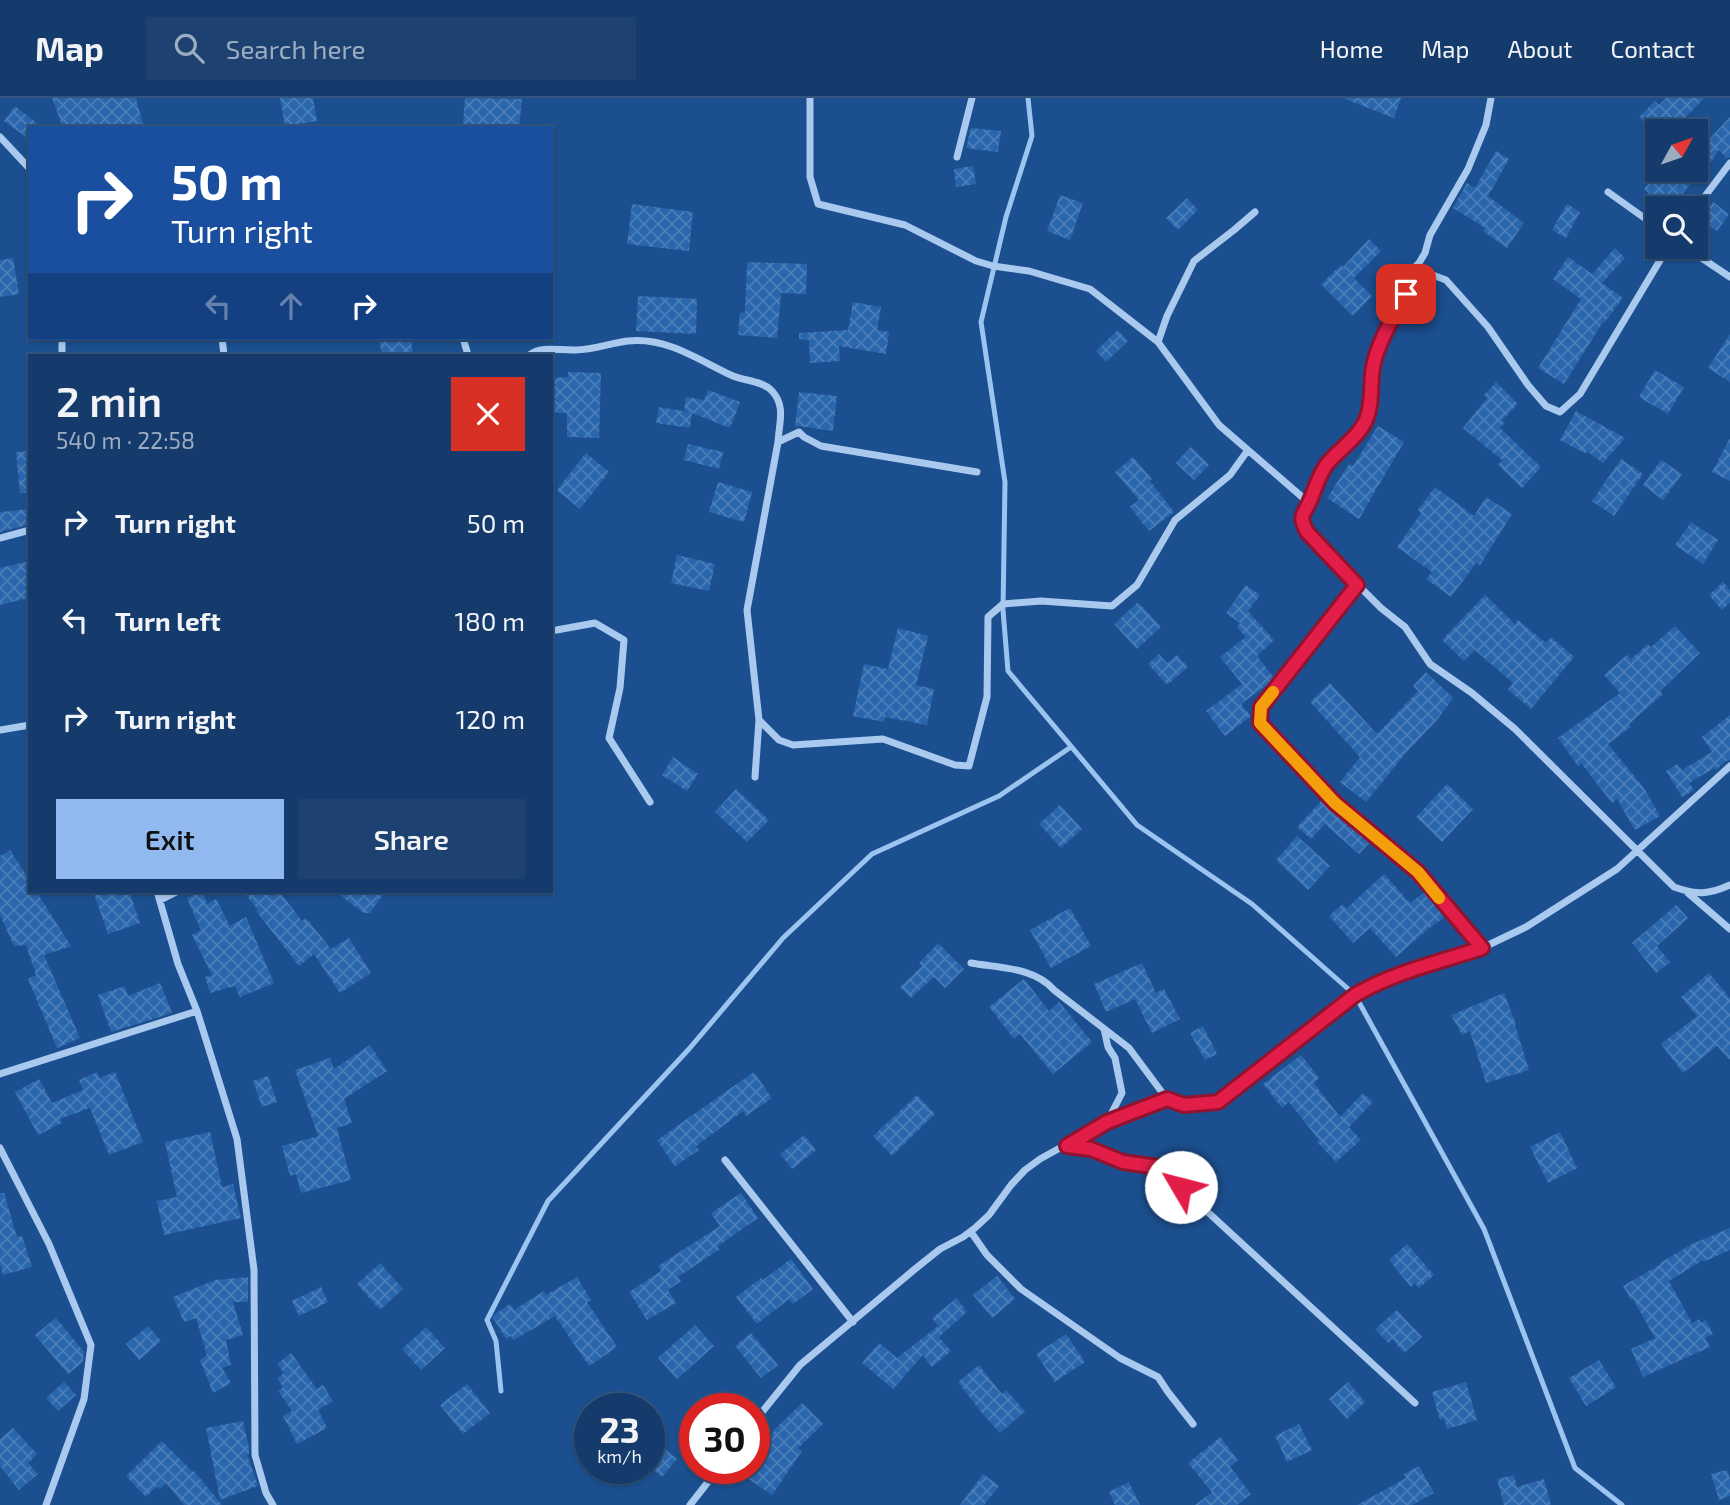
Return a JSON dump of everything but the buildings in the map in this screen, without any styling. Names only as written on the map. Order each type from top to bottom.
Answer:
[{"type":"street","points":[[810,98],[810,177],[818,204],[905,225],[976,261],[1029,271],[1090,289],[1158,342],[1219,425],[1309,502]]},
{"type":"street","points":[[957,157],[972,98]]},
{"type":"street","points":[[1490,98],[1486,125],[1468,169],[1434,227],[1425,253],[1414,268],[1406,294],[1382,338],[1373,367],[1366,420],[1321,473],[1301,517],[1302,523],[1307,532],[1357,585],[1405,627],[1430,664],[1472,693],[1515,729],[1674,887],[1702,894],[1730,885]]},
{"type":"street","points":[[0,137],[28,167]]},
{"type":"street","points":[[1705,196],[1730,163]]},
{"type":"street","points":[[1608,192],[1645,218]]},
{"type":"street","points":[[1158,342],[1167,316],[1194,261],[1255,212]]},
{"type":"street","points":[[1414,268],[1446,281],[1489,327],[1528,385],[1546,406],[1560,412],[1580,394],[1661,259]]},
{"type":"street","points":[[1703,259],[1730,277]]},
{"type":"street","points":[[531,354],[541,349],[578,351],[628,341],[673,346],[736,377],[771,389],[782,405],[778,442],[747,610],[759,720],[755,777]]},
{"type":"street","points":[[778,442],[799,432],[821,446],[976,472]]},
{"type":"street","points":[[759,720],[779,740],[793,745],[883,739],[954,765],[969,766],[987,697],[988,617],[1003,604],[1041,601],[1112,606],[1137,584],[1175,520],[1230,475],[1248,450]]},
{"type":"street","points":[[0,538],[28,531]]},
{"type":"street","points":[[1357,585],[1261,707],[1260,723],[1335,803],[1418,872],[1482,948]]},
{"type":"street","points":[[553,631],[596,623],[624,640],[620,688],[609,738],[650,802]]},
{"type":"street","points":[[0,730],[28,725]]},
{"type":"street","points":[[971,963],[1021,971],[1046,981],[1129,1048],[1167,1099],[1184,1105],[1218,1102],[1355,995],[1372,985],[1482,948],[1526,927],[1617,869],[1730,766]]},
{"type":"street","points":[[1688,892],[1730,929]]},
{"type":"street","points":[[158,893],[178,964],[197,1011],[237,1139],[254,1270],[255,1455],[266,1493],[273,1505]]},
{"type":"street","points":[[160,900],[174,893]]},
{"type":"street","points":[[0,1074],[197,1011]]},
{"type":"street","points":[[1104,1028],[1108,1046],[1115,1058],[1122,1093],[1107,1122]]},
{"type":"street","points":[[770,1402],[800,1365],[940,1249],[971,1232],[989,1215],[1025,1170],[1107,1122],[1167,1099]]},
{"type":"street","points":[[1067,1146],[1091,1149],[1123,1162],[1161,1169],[1415,1403]]},
{"type":"street","points":[[0,1148],[49,1244],[91,1345],[84,1399],[46,1505]]},
{"type":"street","points":[[725,1160],[853,1322]]},
{"type":"street","points":[[971,1232],[987,1255],[1021,1289],[1120,1358],[1158,1377],[1193,1424]]},
{"type":"street","points":[[690,1505],[706,1484]]},
{"type":"waterway","points":[[1028,98],[1032,136],[1006,217],[981,322],[1005,482],[1003,610],[1008,671],[1137,825],[1252,904],[1355,995],[1484,1229],[1575,1468],[1622,1505]]},
{"type":"waterway","points":[[501,1391],[496,1341],[487,1320],[548,1201],[689,1049],[783,938],[872,854],[999,796],[1071,747]]},
{"type":"slow traffic","points":[[1273,692],[1261,707],[1260,723],[1335,803],[1418,872],[1439,898]]},
{"type":"route","points":[[1181,1187],[1157,1167],[1123,1162],[1091,1149],[1067,1146],[1107,1122],[1167,1099],[1184,1105],[1218,1102],[1355,995],[1372,985],[1482,948],[1418,872],[1335,803],[1260,723],[1261,707],[1357,585],[1307,532],[1301,517],[1321,473],[1366,420],[1373,367],[1382,338],[1406,294]]}]
